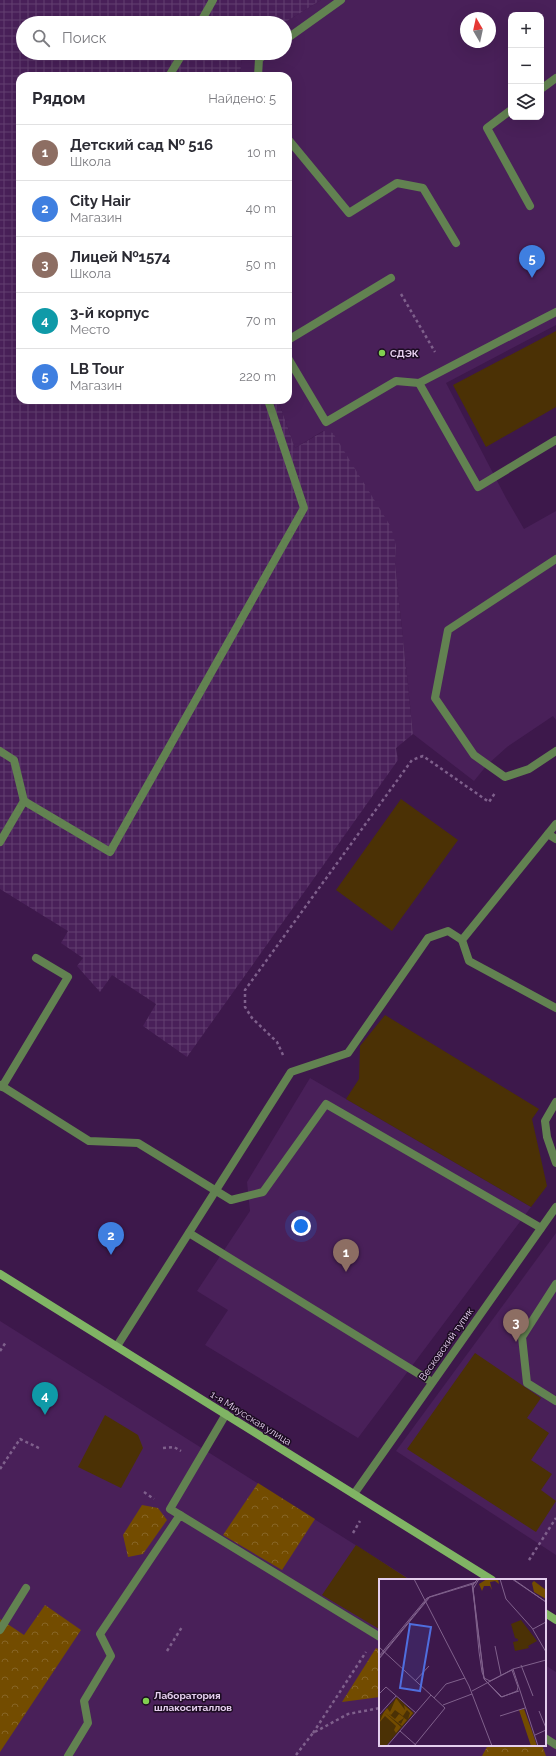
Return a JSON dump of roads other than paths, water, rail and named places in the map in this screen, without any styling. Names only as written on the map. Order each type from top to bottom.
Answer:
[{"type":"street","points":[[204,16],[213,0]]},
{"type":"street","points":[[292,35],[341,0]]},
{"type":"street","points":[[171,72],[179,60]]},
{"type":"street","points":[[258,72],[259,60]]},
{"type":"street","points":[[544,87],[556,78]]},
{"type":"street","points":[[508,112],[487,128],[530,206]]},
{"type":"street","points":[[292,144],[349,213],[398,183],[423,188],[456,244]]},
{"type":"street","points":[[292,338],[391,278]]},
{"type":"street","points":[[292,365],[326,422],[396,381],[419,383],[556,312]]},
{"type":"street","points":[[419,383],[478,487],[556,440]]},
{"type":"street","points":[[24,801],[110,852],[304,508],[269,404]]},
{"type":"street","points":[[556,559],[448,630],[435,698],[474,755],[505,777],[529,769],[556,752]]},
{"type":"street","points":[[0,751],[14,760],[24,801],[0,842]]},
{"type":"street","points":[[462,940],[556,824]]},
{"type":"street","points":[[548,834],[556,839]]},
{"type":"street","points":[[117,1346],[292,1072],[348,1053],[428,938],[448,931],[462,940],[469,960],[556,1008]]},
{"type":"street","points":[[36,958],[68,977],[1,1086],[89,1141],[138,1143],[231,1200],[263,1192],[326,1104],[541,1228]]},
{"type":"street","points":[[556,1102],[545,1121],[547,1137],[556,1163]]},
{"type":"street","name":"Весковский тупик","points":[[354,1494],[556,1207]]},
{"type":"street","points":[[189,1233],[432,1382]]},
{"type":"street","name":"1-я Миусская улица","points":[[0,1274],[490,1579]]},
{"type":"street","points":[[556,1284],[522,1338],[527,1383],[556,1401]]},
{"type":"street","points":[[226,1414],[170,1509],[378,1636]]},
{"type":"street","points":[[68,1756],[88,1723],[84,1701],[111,1656],[100,1634],[180,1515]]},
{"type":"street","points":[[0,1630],[26,1588]]},
{"type":"street","points":[[546,1614],[556,1620]]},
{"type":"street","points":[[546,1739],[556,1745]]},
{"type":"place","name":"LB Tour","points":[[532,278]]},
{"type":"place","name":"СДЭК","points":[[382,353]]},
{"type":"place","name":"City Hair","points":[[111,1255]]},
{"type":"place","name":"Детский сад № 516","points":[[346,1272]]},
{"type":"place","name":"Лицей №1574","points":[[516,1342]]},
{"type":"place","name":"3-й корпус","points":[[45,1415]]},
{"type":"place","name":"Лаборатория шлакоситаллов","points":[[146,1701]]}]
